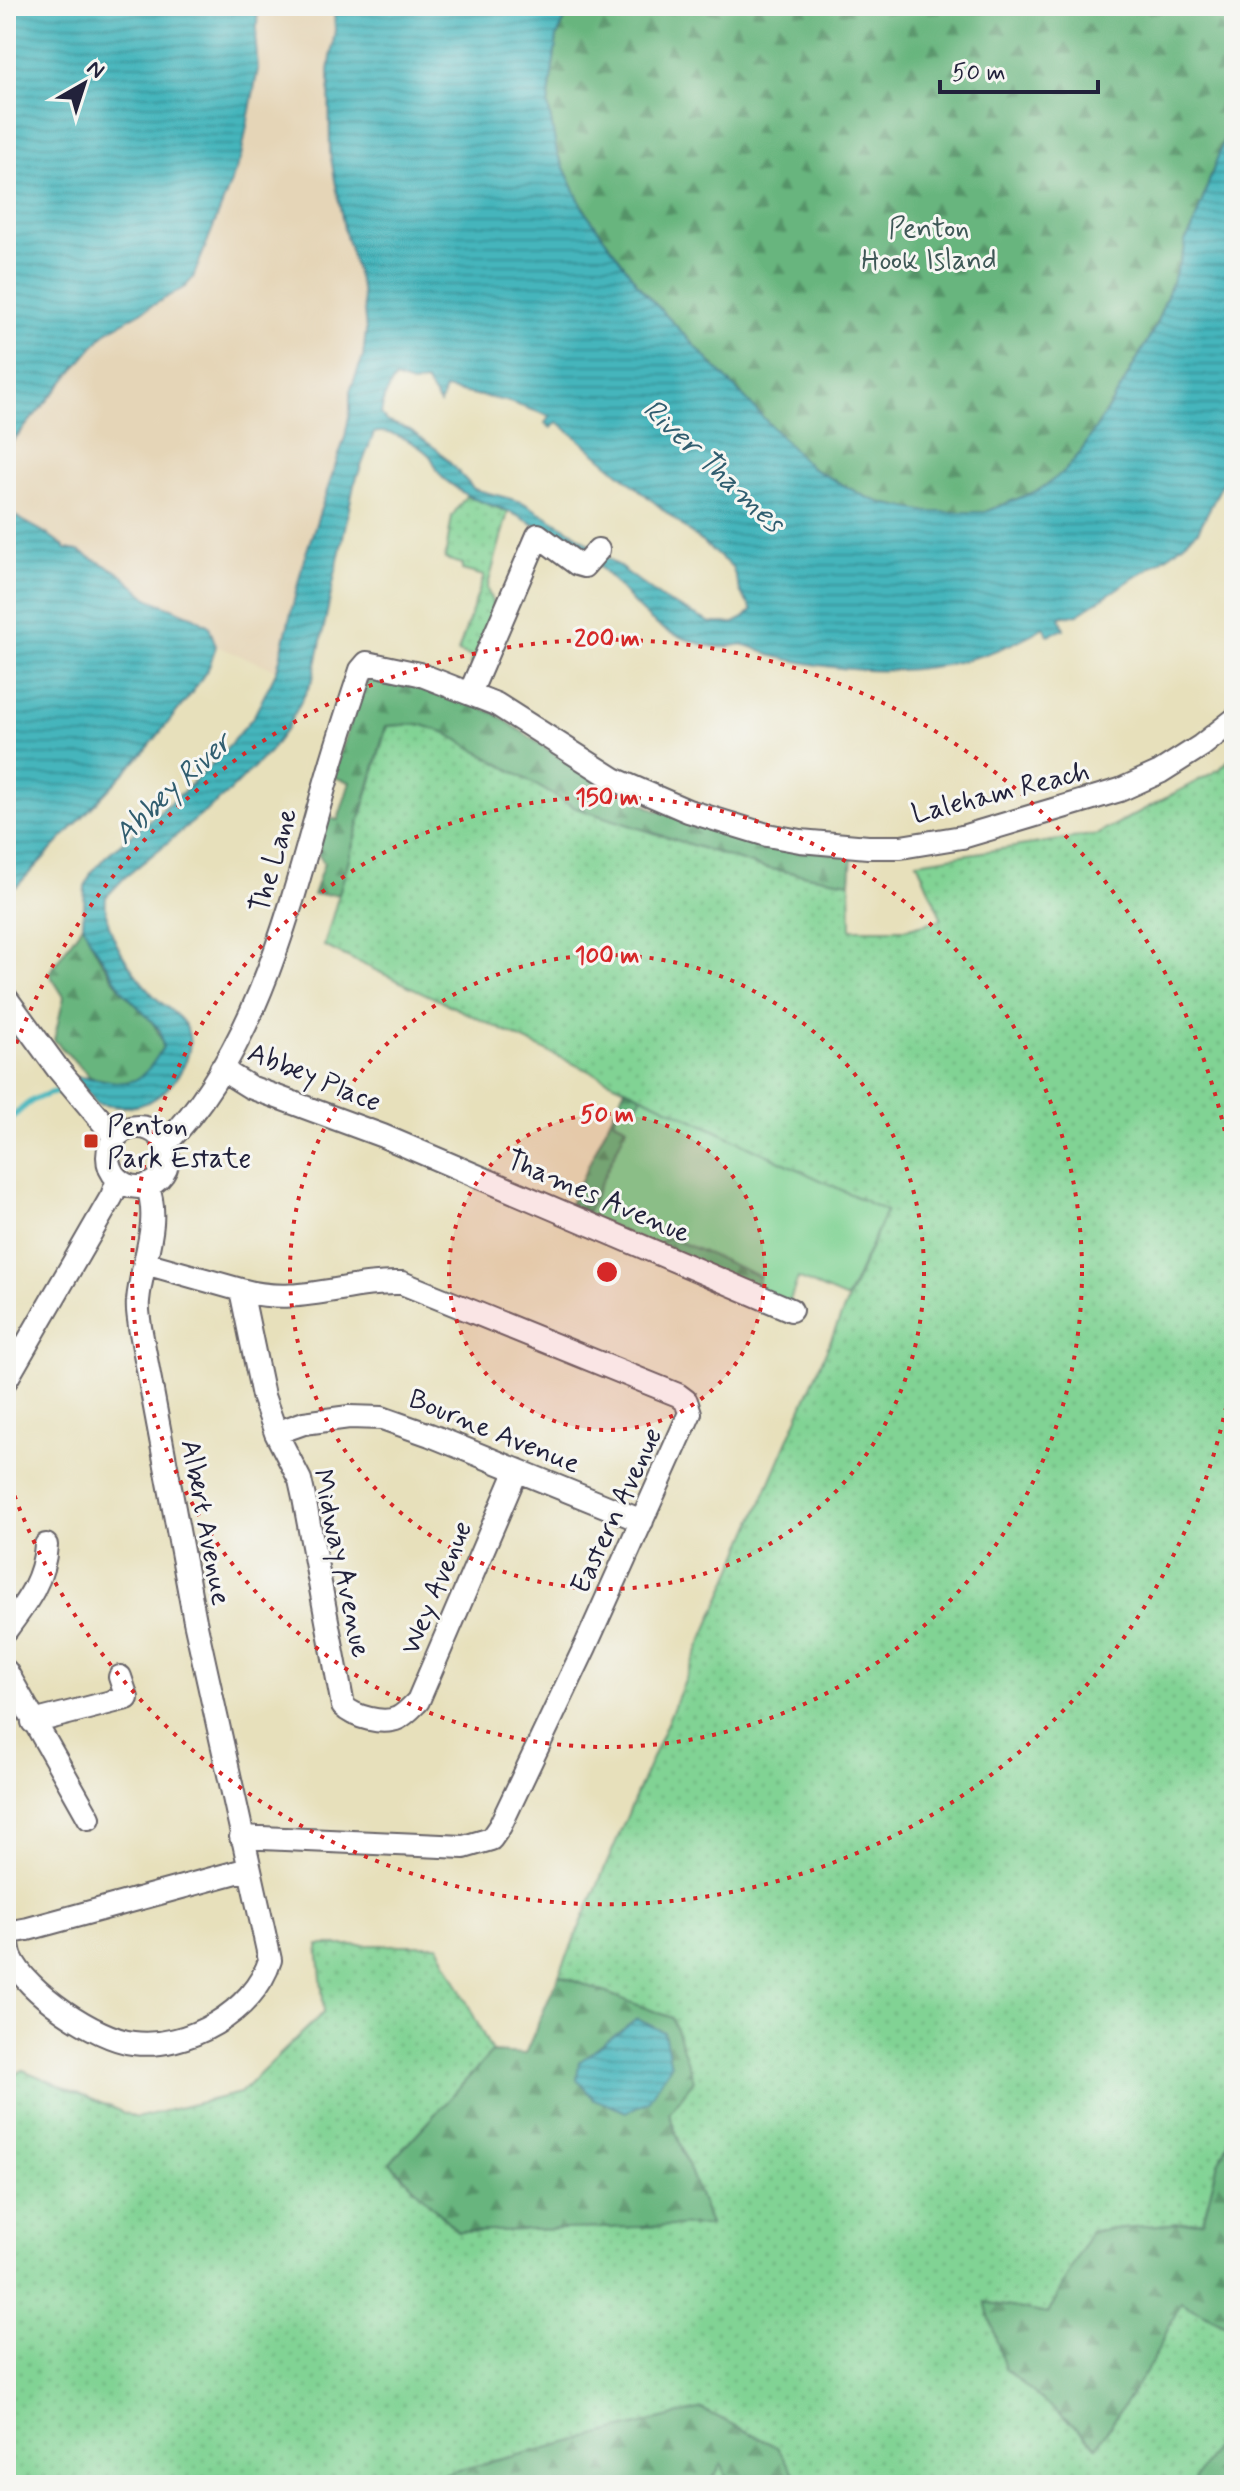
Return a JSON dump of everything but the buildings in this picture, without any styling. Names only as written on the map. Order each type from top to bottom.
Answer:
[{"type":"street","points":[[470,693],[538,535],[577,564],[584,566],[595,555]]},
{"type":"street","name":"Laleham Reach","points":[[367,663],[419,674],[470,693],[530,724],[614,779],[688,811],[767,835],[868,847],[901,847],[962,837],[1120,790],[1160,772],[1234,720]]},
{"type":"street","name":"The Lane","points":[[221,1069],[276,953],[361,670],[367,663]]},
{"type":"street","points":[[10,1014],[115,1137]]},
{"type":"street","name":"Abbey Place","points":[[166,1143],[221,1069],[250,1087],[383,1136]]},
{"type":"street","points":[[148,1127],[166,1143],[169,1154],[162,1177],[147,1185],[129,1186],[118,1180],[107,1159],[115,1137],[124,1129],[148,1127]]},
{"type":"street","name":"Thames Avenue","points":[[383,1136],[791,1310]]},
{"type":"street","points":[[6,1380],[112,1196],[118,1180]]},
{"type":"street","name":"Albert Avenue","points":[[7,1933],[11,1959],[28,1980],[82,2023],[131,2043],[173,2041],[196,2034],[226,2016],[260,1985],[270,1960],[195,1621],[140,1327],[138,1302],[153,1210],[147,1185]]},
{"type":"street","points":[[145,1263],[241,1290]]},
{"type":"street","name":"Eastern Avenue","points":[[241,1290],[264,1297],[311,1296],[367,1284],[402,1283],[678,1395],[686,1401],[690,1413],[500,1826],[491,1839],[464,1847],[241,1837]]},
{"type":"street","name":"Midway Avenue","points":[[241,1290],[263,1396],[276,1433],[300,1480],[343,1706],[349,1713]]},
{"type":"street","name":"Bourne Avenue","points":[[276,1433],[304,1423],[349,1417],[382,1418],[642,1521]]},
{"type":"street","name":"Wey Avenue","points":[[349,1713],[378,1720],[395,1720],[418,1701],[517,1470]]},
{"type":"street","points":[[6,1630],[35,1588],[45,1566],[46,1545]]},
{"type":"street","points":[[6,1671],[89,1818]]},
{"type":"street","points":[[33,1722],[127,1698],[120,1677]]},
{"type":"street","points":[[7,1933],[248,1869]]},
{"type":"shaded area","points":[[258,6],[341,6],[334,9],[335,30],[329,71],[330,153],[344,229],[362,291],[366,331],[363,357],[350,391],[345,437],[304,559],[277,670],[216,646],[209,626],[149,599],[118,572],[78,551],[66,549],[56,539],[6,510],[6,449],[106,332],[185,287],[193,278],[241,157],[258,69]]},
{"type":"green space","name":"Penton Hook Island","points":[[574,6],[1234,6],[1234,110],[1192,230],[1185,241],[1155,327],[1121,388],[1080,453],[1064,472],[1039,490],[985,512],[927,512],[866,497],[811,468],[642,290],[583,208],[557,153],[548,105],[557,37]]},
{"type":"green space","points":[[466,496],[508,512],[487,589],[495,609],[474,665],[470,664],[472,657],[458,652],[484,576],[462,570],[463,564],[445,559],[452,516]]},
{"type":"green space","points":[[375,675],[415,681],[496,714],[572,766],[655,810],[777,845],[852,857],[850,882],[764,868],[576,808],[444,732],[419,724],[386,726],[339,894],[313,895],[324,863],[318,854],[325,817],[338,820],[350,782],[333,777],[360,690]]},
{"type":"green space","points":[[419,724],[444,732],[576,808],[764,868],[850,882],[851,929],[906,929],[942,919],[917,862],[1098,834],[1220,769],[1234,754],[1234,2136],[1218,2163],[1203,2221],[1091,2231],[1048,2314],[986,2303],[1096,2446],[1152,2362],[1181,2302],[1234,2329],[1234,2414],[1192,2485],[6,2485],[6,2081],[23,2070],[136,2118],[240,2093],[324,2012],[318,1945],[438,1945],[492,2052],[390,2163],[458,2232],[710,2224],[669,2113],[672,2018],[559,1975],[886,1211],[324,946],[387,726]]},
{"type":"green space","points":[[83,924],[111,975],[161,1038],[163,1047],[150,1070],[140,1079],[120,1083],[90,1077],[54,1040],[64,997],[49,973]]},
{"type":"green space","points":[[625,1088],[642,1096],[635,1110],[621,1105],[614,1120],[627,1127],[586,1215],[568,1208]]},
{"type":"green space","points":[[642,1096],[886,1211],[847,1299],[798,1278],[789,1303],[756,1288],[759,1276],[669,1237],[654,1246],[586,1215],[627,1127],[613,1120],[621,1104],[635,1110]]},
{"type":"green space","points":[[668,1237],[760,1276],[756,1288],[654,1246]]},
{"type":"green space","points":[[559,1975],[672,2018],[694,2080],[669,2113],[710,2225],[458,2232],[390,2163],[492,2052],[525,2054]]},
{"type":"green space","points":[[1234,2132],[1234,2329],[1181,2302],[1152,2362],[1097,2446],[1005,2369],[985,2302],[1048,2314],[1091,2231],[1203,2221],[1218,2163]]},
{"type":"green space","points":[[702,2409],[777,2447],[802,2485],[728,2485],[722,2464],[708,2485],[399,2485]]},
{"type":"green space","points":[[1234,2414],[1234,2485],[1192,2485]]},
{"type":"water","points":[[6,6],[258,6],[258,69],[241,157],[193,278],[185,287],[106,332],[6,449]]},
{"type":"water","name":"River Thames","points":[[341,6],[574,6],[557,37],[548,105],[557,153],[583,208],[642,290],[811,468],[866,497],[927,512],[985,512],[1039,490],[1064,472],[1080,453],[1155,327],[1234,110],[1234,461],[1198,531],[1172,553],[1078,614],[1060,617],[1064,629],[1048,635],[1044,627],[1012,644],[946,665],[878,670],[808,663],[773,656],[743,645],[712,646],[669,632],[652,621],[595,562],[575,548],[510,512],[461,492],[439,474],[429,455],[418,446],[395,435],[374,433],[354,485],[313,679],[287,728],[269,752],[227,794],[124,878],[106,897],[113,937],[127,962],[144,985],[184,1024],[190,1041],[189,1053],[178,1076],[150,1101],[118,1107],[97,1104],[74,1077],[116,1082],[135,1080],[153,1064],[163,1047],[160,1030],[123,991],[88,936],[83,924],[85,887],[91,873],[106,856],[183,792],[219,757],[254,716],[277,670],[304,559],[345,437],[350,391],[363,357],[366,331],[362,291],[344,229],[330,153],[329,71],[335,30],[334,9]],"holes":[[[395,378],[412,384],[426,382],[440,404],[445,389],[506,401],[550,416],[545,423],[551,428],[558,422],[732,567],[741,593],[752,610],[734,623],[711,623],[664,600],[573,532],[522,502],[474,489],[439,451],[410,430],[386,421],[381,414],[384,398]]]},
{"type":"water","points":[[6,510],[66,549],[78,551],[118,572],[149,599],[209,626],[216,646],[209,667],[192,693],[146,750],[17,886],[7,889]]},
{"type":"water","points":[[637,2019],[664,2032],[671,2065],[648,2101],[626,2112],[594,2099],[577,2080],[579,2062]]},
{"type":"waterway","name":"Abbey River","points":[[6,1124],[34,1100],[69,1090]]},
{"type":"place","name":"Penton Park Estate","points":[[91,1141]]}]
